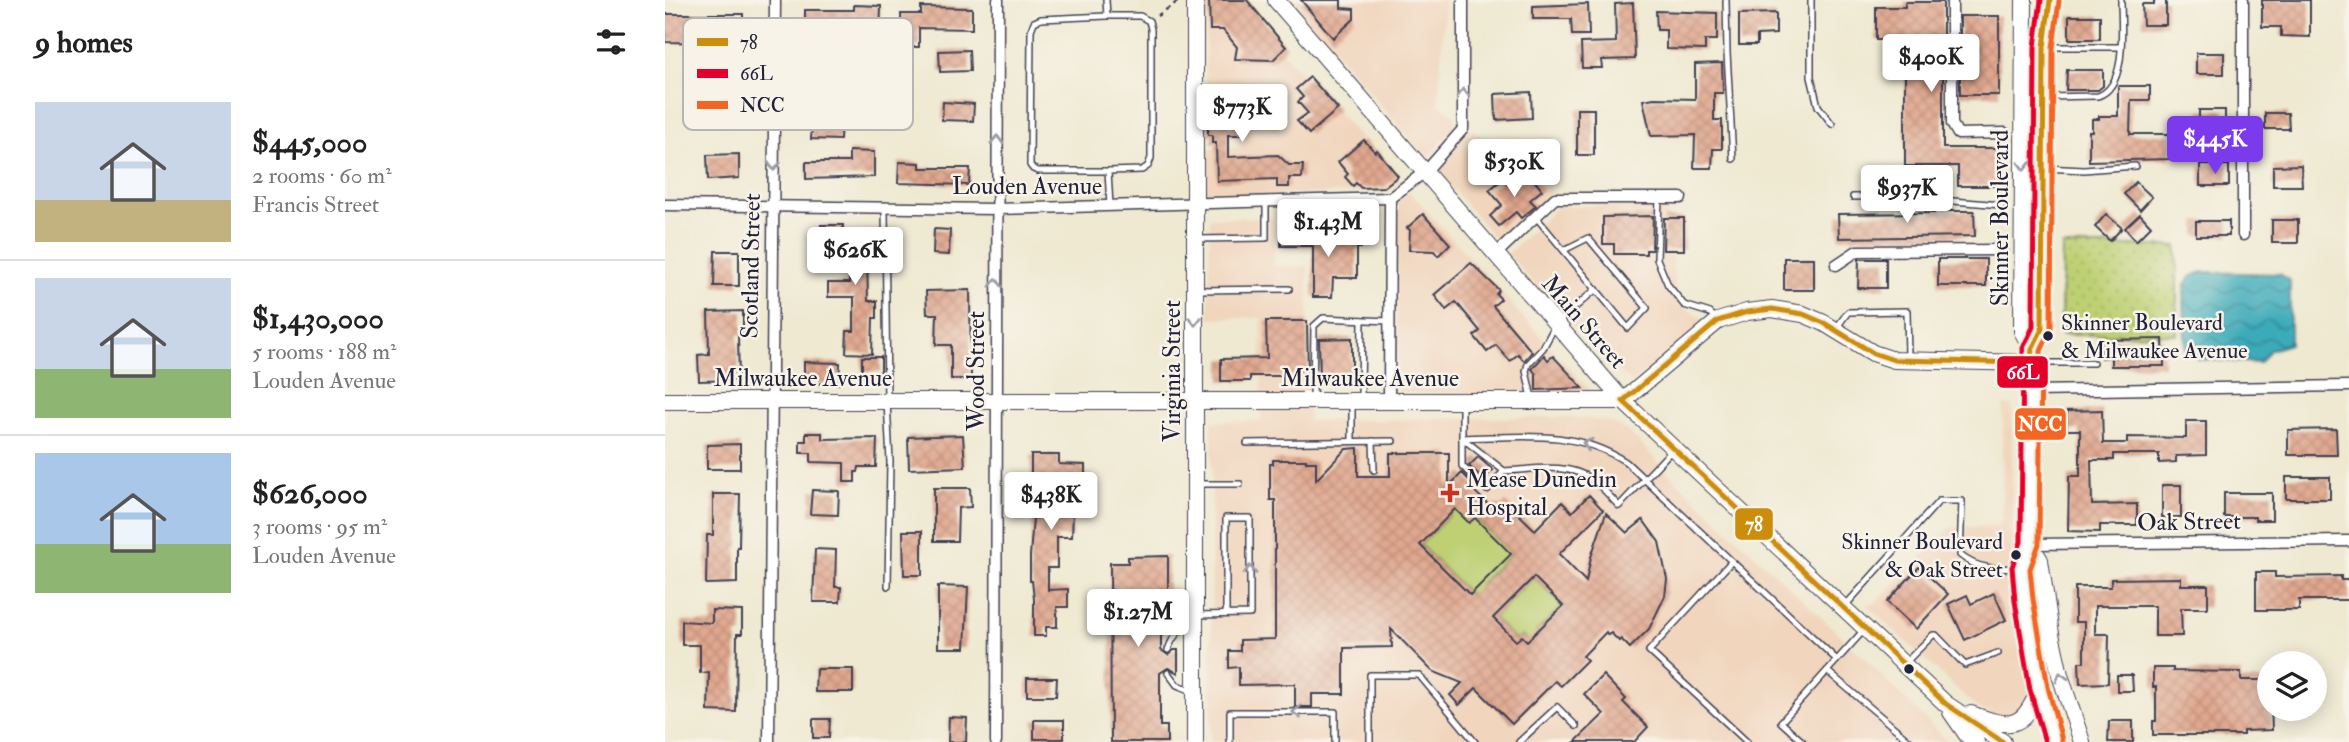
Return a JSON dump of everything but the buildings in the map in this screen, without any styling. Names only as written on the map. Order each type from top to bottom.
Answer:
[{"type":"street","name":"Scotland Street","points":[[775,0],[775,18]]},
{"type":"street","name":"Wood Street","points":[[996,742],[998,0]]},
{"type":"street","name":"Virginia Street","points":[[1195,0],[1195,742]]},
{"type":"street","name":"Main Street","points":[[1276,0],[1623,401],[1864,630],[1946,704],[2003,742]]},
{"type":"street","points":[[1389,401],[1390,198],[1426,171],[1463,129],[1463,0]]},
{"type":"street","points":[[1952,0],[1952,124],[1958,134],[2005,133]]},
{"type":"street","name":"Skinner Boulevard","points":[[2024,0],[2022,331],[2031,356],[2032,391],[2029,544],[2021,568],[2026,617],[2039,689],[2054,742]]},
{"type":"street","name":"Skinner Boulevard","points":[[2031,356],[2042,329],[2044,47],[2050,0]]},
{"type":"street","points":[[2243,0],[2243,235]]},
{"type":"street","name":"Scotland Street","points":[[769,742],[774,130]]},
{"type":"street","name":"Louden Avenue","points":[[665,205],[996,208],[1390,198]]},
{"type":"street","points":[[1495,255],[1555,198],[1681,198]]},
{"type":"street","points":[[1836,264],[1857,251],[2003,250]]},
{"type":"street","points":[[1623,401],[1718,321],[1747,312],[1772,309],[1803,314],[1873,353],[1894,360],[2031,356]]},
{"type":"street","points":[[2032,391],[2349,386]]},
{"type":"street","name":"Milwaukee Avenue","points":[[665,401],[1623,401]]},
{"type":"street","name":"Oak Street","points":[[2029,544],[2349,541]]},
{"type":"street","name":"Skinner Boulevard","points":[[2029,544],[2040,559],[2050,634],[2082,742]]},
{"type":"street","points":[[1946,704],[2000,725],[2014,723],[2025,717],[2039,689]]},
{"type":"street","name":"Main Street","points":[[1946,704],[1967,735],[1976,742]]},
{"type":"lane","points":[[1106,0],[1107,16]]},
{"type":"lane","points":[[1726,0],[1733,159]]},
{"type":"lane","points":[[1811,0],[1811,77],[1818,106],[1832,124]]},
{"type":"lane","points":[[2044,97],[2098,96],[2113,87],[2120,64],[2121,0]]},
{"type":"lane","points":[[1107,16],[1140,16],[1149,21],[1151,158],[1148,166],[1142,170],[1108,171],[1033,169],[1030,165],[1031,30],[1034,22],[1041,19],[1107,16]]},
{"type":"lane","points":[[2044,47],[2120,47]]},
{"type":"lane","points":[[2005,133],[2023,133]]},
{"type":"lane","points":[[2044,168],[2084,170],[2135,166]]},
{"type":"lane","points":[[1108,171],[1110,206]]},
{"type":"lane","points":[[1853,197],[1891,196],[2002,205]]},
{"type":"lane","points":[[1659,198],[1657,259],[1668,285],[1684,305],[1710,313],[1718,321]]},
{"type":"lane","points":[[1195,239],[1266,238],[1266,202]]},
{"type":"lane","points":[[885,207],[890,462],[888,586]]},
{"type":"lane","points":[[1536,216],[1563,250],[1628,328],[1647,308],[1588,238],[1563,250]]},
{"type":"lane","points":[[2003,250],[2023,249]]},
{"type":"lane","points":[[1195,290],[1289,289]]},
{"type":"lane","points":[[1532,401],[1526,371],[1528,364],[1543,348],[1556,324],[1596,289]]},
{"type":"lane","points":[[1835,330],[1848,312],[1907,311],[1908,360]]},
{"type":"lane","points":[[1313,401],[1314,326],[1323,318],[1389,321]]},
{"type":"lane","points":[[1352,441],[1362,320]]},
{"type":"lane","points":[[2031,356],[2093,363]]},
{"type":"lane","points":[[1462,401],[1462,466],[1487,490],[1504,471]]},
{"type":"lane","points":[[1462,438],[1559,437],[1579,440],[1613,454],[1626,462],[1837,660]]},
{"type":"lane","points":[[1462,438],[1504,471],[1560,469],[1577,472],[1592,479],[1619,506],[1674,448]]},
{"type":"lane","points":[[1247,443],[1393,440]]},
{"type":"lane","points":[[1373,441],[1374,470]]},
{"type":"lane","points":[[1195,484],[1240,484]]},
{"type":"lane","points":[[1842,609],[1939,501],[1962,501],[1960,555],[1971,564],[1991,569],[2021,568]]},
{"type":"lane","points":[[1168,650],[1173,637],[1195,619],[1226,614],[1250,614],[1250,518],[1226,518],[1226,614]]},
{"type":"lane","points":[[1731,562],[1649,651],[1747,742]]},
{"type":"lane","points":[[1803,742],[1781,722],[1864,630]]},
{"type":"lane","points":[[1903,665],[1933,635],[1965,665],[1998,653]]},
{"type":"lane","points":[[1827,671],[1912,742]]},
{"type":"lane","points":[[1168,673],[1177,685],[1195,692]]},
{"type":"lane","points":[[1370,742],[1370,675],[1419,675],[1475,742]]},
{"type":"lane","points":[[1519,742],[1557,707],[1576,726]]},
{"type":"lane","points":[[1230,742],[1230,712],[1335,712],[1335,742]]},
{"type":"path","points":[[1149,21],[1181,0]]},
{"type":"shaded area","points":[[1207,0],[1235,0],[1400,181],[1387,191],[1203,197],[1203,148],[1240,148],[1239,116],[1204,116]]},
{"type":"shaded area","points":[[1291,0],[1445,0],[1438,103],[1455,116],[1455,126],[1427,159]]},
{"type":"shaded area","points":[[1471,129],[1552,192],[1498,242],[1437,170]]},
{"type":"shaded area","points":[[1410,192],[1594,394],[1397,394],[1398,201]]},
{"type":"shaded area","points":[[1666,205],[1677,303],[1706,321],[1632,383],[1561,316],[1508,254],[1558,206]]},
{"type":"shaded area","name":"Mease Dunedin Hospital","points":[[1210,218],[1274,218],[1274,266],[1308,266],[1309,421],[1567,417],[1612,422],[1629,432],[1672,477],[1856,650],[1948,742],[1211,742],[1212,422],[1262,421],[1261,318],[1209,318]]},
{"type":"shaded area","points":[[2003,405],[2012,406],[2012,612],[2030,691],[2019,712],[2001,717],[1977,708],[1866,604],[1875,603],[1950,528],[1996,526],[2002,520]]},
{"type":"green space","points":[[2062,246],[2177,246],[2177,334],[2061,335]]},
{"type":"green space","points":[[1455,509],[1475,518],[1511,554],[1482,582],[1473,598],[1420,545]]},
{"type":"green space","points":[[1534,577],[1563,606],[1536,632],[1562,676],[1522,636],[1516,641],[1493,618]]},
{"type":"water","points":[[2202,272],[2280,274],[2290,281],[2290,344],[2270,350],[2260,363],[2198,359],[2185,348],[2184,286],[2192,276]]},
{"type":"transit line","name":"66L","points":[[2041,0],[2035,47],[2033,327],[2023,348],[2021,542],[2012,567],[2030,690],[2045,742]]},
{"type":"transit line","name":"78","points":[[2003,742],[1946,704],[1623,401],[1718,321],[1747,312],[1772,309],[1803,314],[1824,323],[1873,353],[1894,360],[2031,363],[2032,349],[2042,329],[2044,47],[2050,0]]},
{"type":"transit line","name":"NCC","points":[[2059,1],[2053,48],[2051,329],[2041,351],[2039,544],[2030,569],[2048,687],[2062,740]]},
{"type":"place","name":"Skinner Boulevard & Milwaukee Avenue","points":[[2048,336]]},
{"type":"place","name":"Mease Dunedin Hospital","points":[[1450,493]]},
{"type":"place","name":"Skinner Boulevard & Oak Street","points":[[2016,555]]}]
